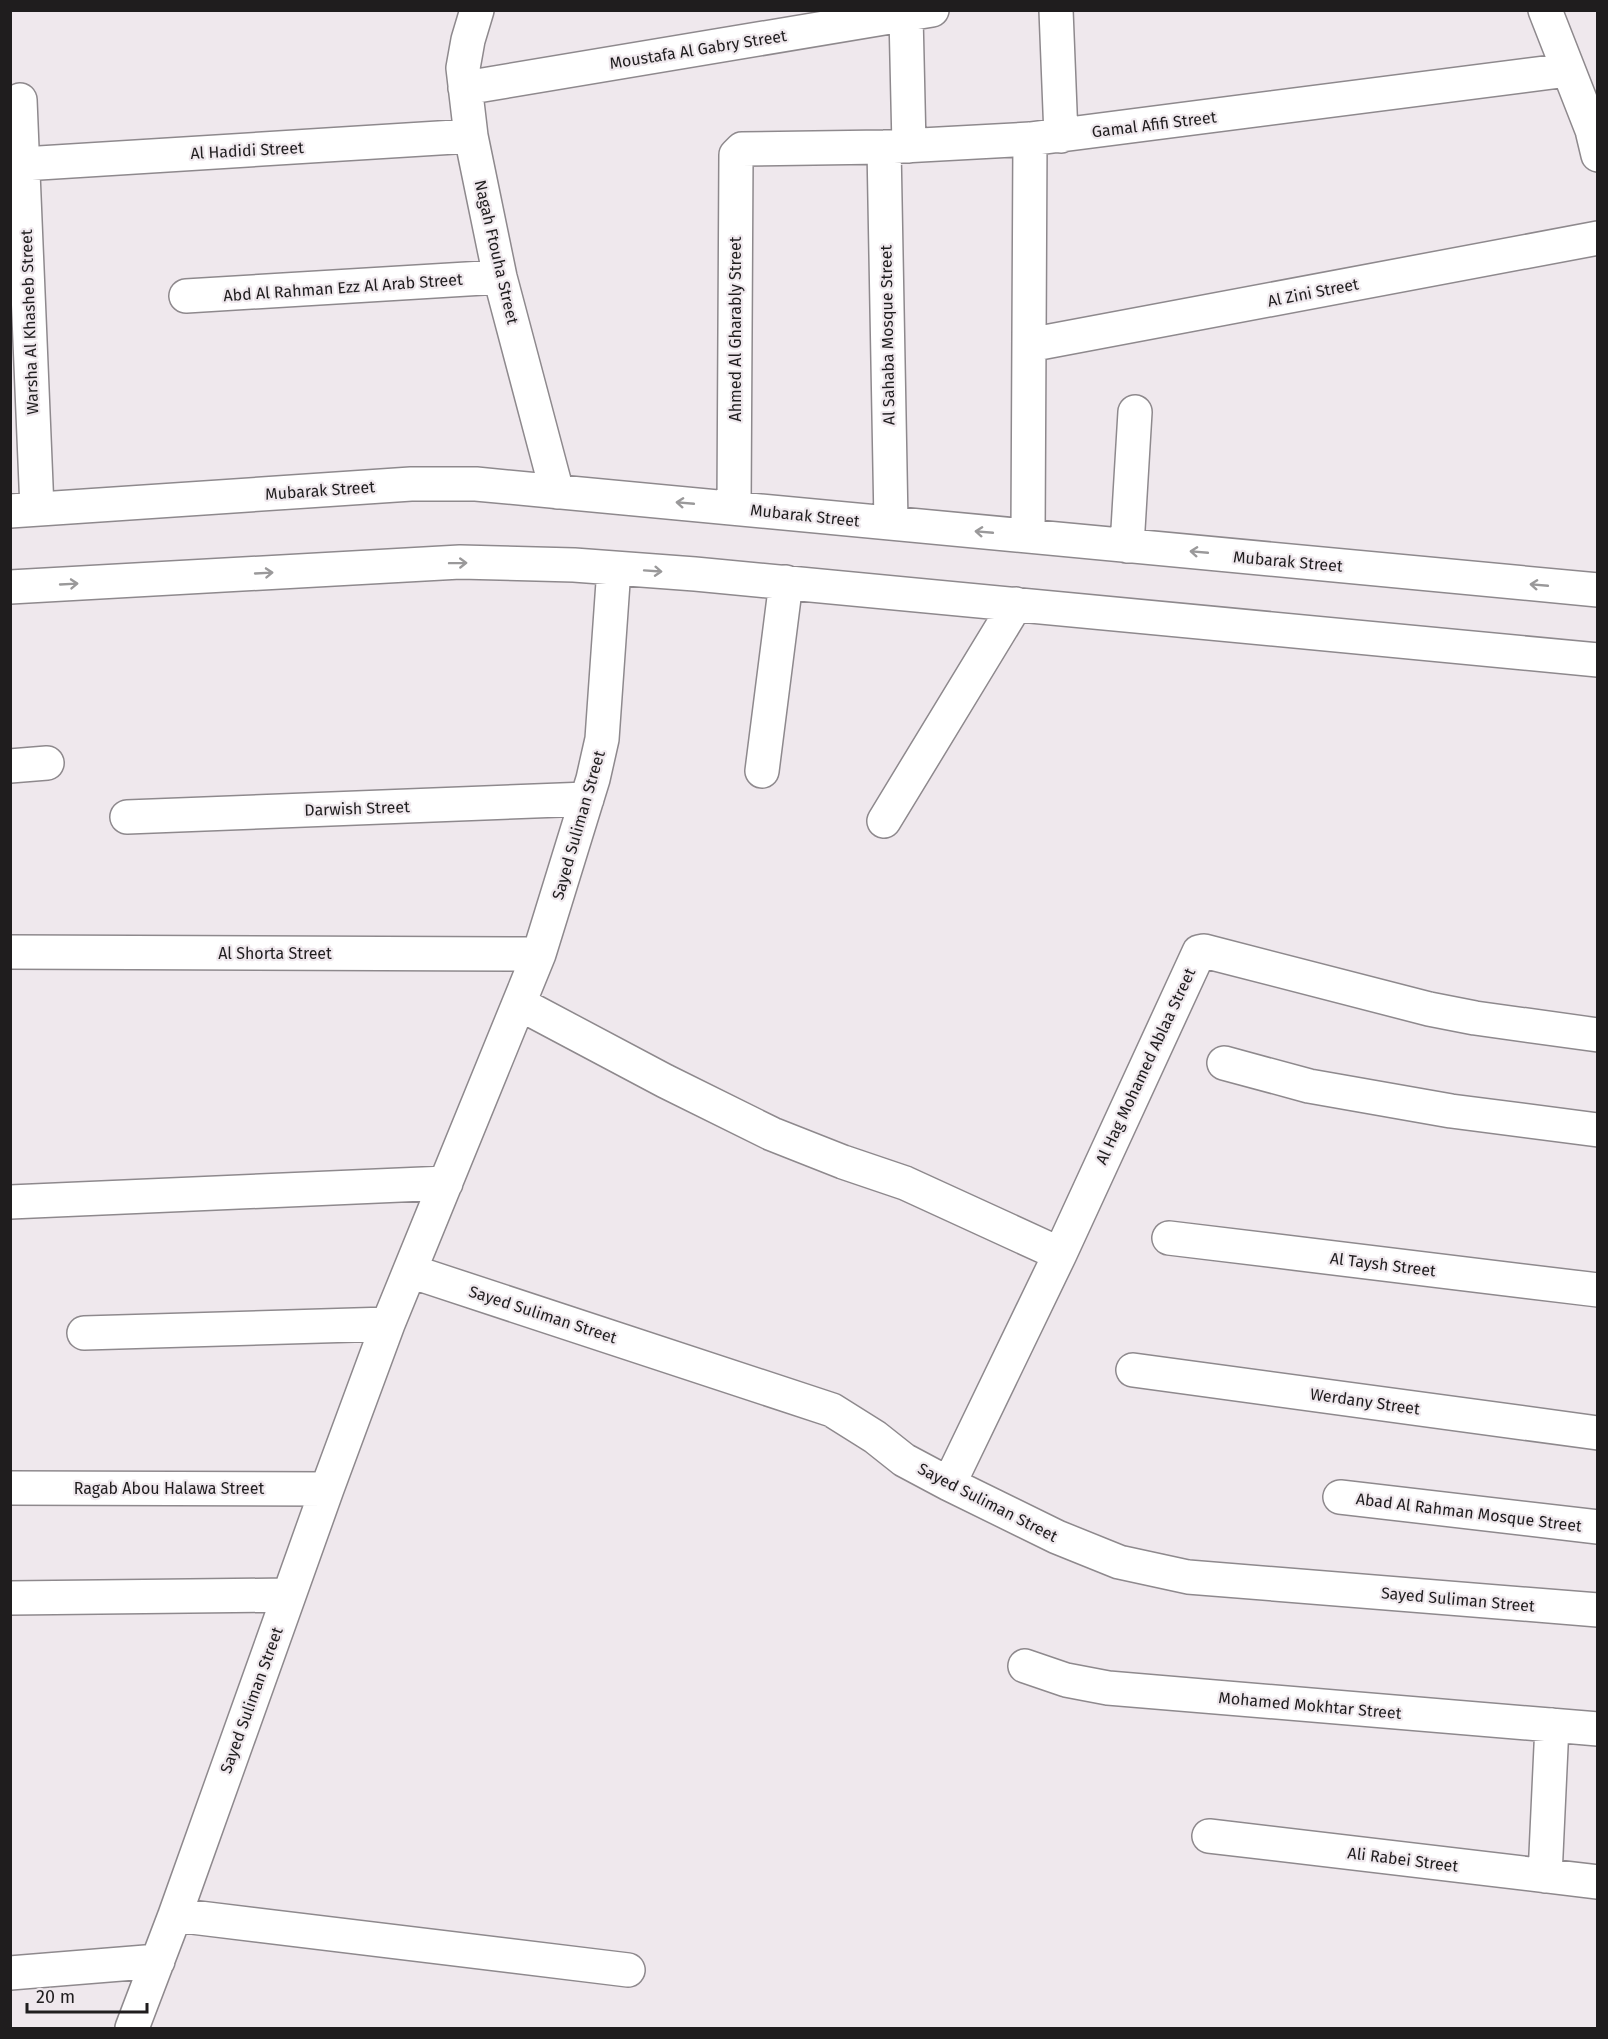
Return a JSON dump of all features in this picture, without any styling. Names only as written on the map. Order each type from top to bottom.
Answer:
[{"type":"street","name":"Nagah Ftouha Street","points":[[477,10],[465,58],[465,88],[471,136],[500,277],[557,492]]},
{"type":"street","points":[[1028,536],[1029,345],[1056,10]]},
{"type":"street","points":[[1545,10],[1596,139]]},
{"type":"street","name":"Moustafa Al Gabry Street","points":[[465,88],[808,21],[919,13]]},
{"type":"street","name":"Al Sahaba Mosque Street","points":[[891,523],[896,146],[919,13]]},
{"type":"street","name":"Gamal Afifi Street","points":[[738,152],[741,149],[896,146],[1046,137],[1568,70]]},
{"type":"street","name":"Warsha Al Khasheb Street","points":[[20,100],[24,510]]},
{"type":"street","name":"Al Hadidi Street","points":[[22,164],[471,136]]},
{"type":"street","name":"Ahmed Al Gharably Street","points":[[734,508],[736,155],[738,152]]},
{"type":"street","name":"Al Zini Street","points":[[1029,345],[1598,238]]},
{"type":"street","name":"Abd Al Rahman Ezz Al Arab Street","points":[[186,296],[500,277]]},
{"type":"street","points":[[1127,546],[1135,412]]},
{"type":"street","name":"Mubarak Street","points":[[24,510],[411,484],[476,484],[1598,590]]},
{"type":"street","points":[[10,587],[460,562],[574,565],[786,582],[1598,660]]},
{"type":"street","name":"Sayed Suliman Street","points":[[132,2028],[388,1324],[539,954],[587,799],[602,739],[614,568]]},
{"type":"street","points":[[762,771],[786,582]]},
{"type":"street","points":[[884,821],[1016,604]]},
{"type":"street","points":[[10,766],[47,764]]},
{"type":"street","name":"Darwish Street","points":[[127,818],[587,799]]},
{"type":"street","name":"Al Hag Mohamed Ablaa Street","points":[[949,1484],[1060,1254],[1196,954],[1204,951],[1452,1014],[1598,1035]]},
{"type":"street","name":"Al Shorta Street","points":[[10,952],[539,954]]},
{"type":"street","points":[[520,1004],[664,1081],[772,1134],[905,1183],[1060,1254]]},
{"type":"street","points":[[1224,1063],[1320,1088],[1451,1111],[1598,1130]]},
{"type":"street","points":[[10,1202],[446,1183]]},
{"type":"street","name":"Al Taysh Street","points":[[1169,1238],[1598,1290]]},
{"type":"street","name":"Sayed Suliman Street","points":[[410,1271],[832,1410],[875,1437],[904,1460],[949,1484],[1057,1537],[1119,1562],[1188,1576],[1598,1610]]},
{"type":"street","points":[[84,1333],[388,1324]]},
{"type":"street","name":"Werdany Street","points":[[1133,1370],[1598,1433]]},
{"type":"street","name":"Ragab Abou Halawa Street","points":[[10,1488],[327,1489]]},
{"type":"street","name":"Abad Al Rahman Mosque Street","points":[[1340,1497],[1598,1527]]},
{"type":"street","points":[[10,1598],[289,1595]]},
{"type":"street","name":"Mohamed Mokhtar Street","points":[[1025,1666],[1066,1680],[1108,1688],[1598,1729]]},
{"type":"street","points":[[1545,1876],[1552,1725]]},
{"type":"street","name":"Ali Rabei Street","points":[[1209,1836],[1598,1882]]},
{"type":"street","points":[[175,1915],[628,1970]]},
{"type":"street","points":[[10,1973],[158,1961]]}]
